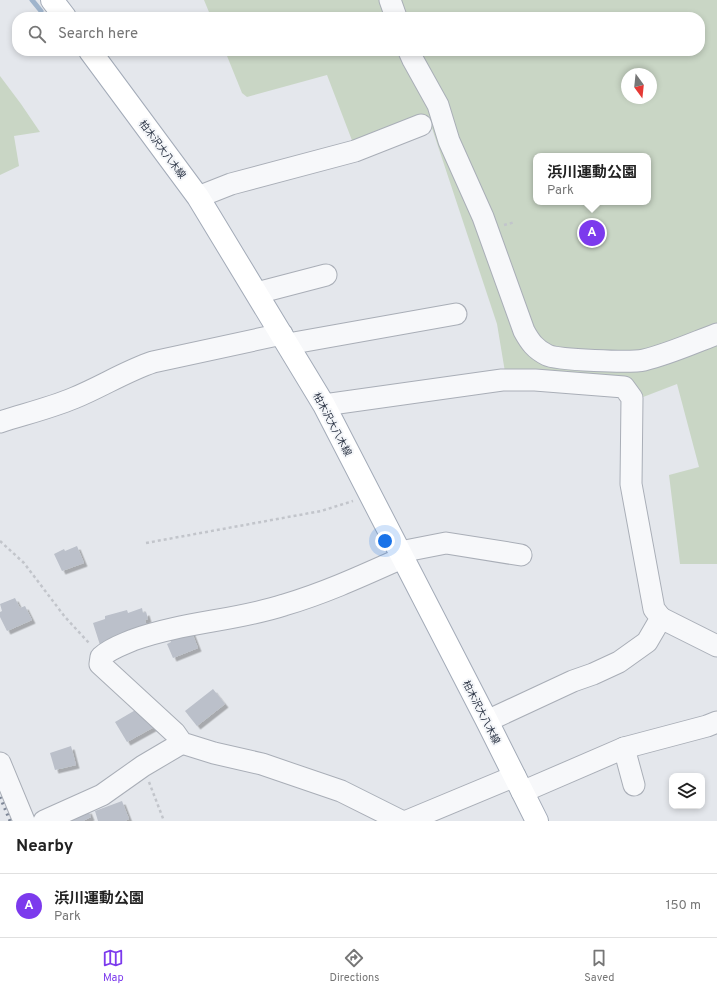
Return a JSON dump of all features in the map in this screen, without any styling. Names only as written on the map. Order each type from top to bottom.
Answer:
[{"type":"main road","points":[[52,0],[61,12]]},
{"type":"main road","name":"柏木沢大八木線","points":[[94,56],[198,197],[324,405],[371,494],[537,821]]},
{"type":"street","points":[[390,0],[394,12]]},
{"type":"street","points":[[411,56],[438,105],[449,141],[483,217],[524,331],[531,344],[548,355],[576,359],[624,361],[643,360],[717,334]]},
{"type":"street","points":[[198,197],[231,184],[354,151],[421,125]]},
{"type":"street","points":[[257,293],[326,275]]},
{"type":"street","points":[[0,422],[75,398],[135,368],[153,362],[285,339],[456,314]]},
{"type":"street","points":[[324,405],[502,380],[535,380],[624,387],[632,398],[631,484],[654,609],[660,618],[717,646]]},
{"type":"street","points":[[401,821],[341,791],[262,764],[214,753],[182,743],[175,733],[100,664],[101,657],[114,648],[154,633],[246,615],[284,605],[336,587],[401,555],[446,544],[521,555]]},
{"type":"street","points":[[487,721],[573,680],[593,674],[619,662],[647,642],[660,618]]},
{"type":"street","points":[[407,821],[624,748],[708,726],[717,722]]},
{"type":"street","points":[[44,821],[102,795],[143,766],[182,743]]},
{"type":"street","points":[[624,748],[634,785]]},
{"type":"street","points":[[0,763],[24,821]]},
{"type":"path","points":[[146,544],[321,512],[371,494]]},
{"type":"path","points":[[0,541],[24,563],[65,617],[101,657]]},
{"type":"path","points":[[143,766],[164,821]]},
{"type":"green space","points":[[204,0],[717,0],[717,564],[680,564],[669,475],[699,467],[677,384],[638,399],[505,372],[497,324],[428,116],[353,143],[327,75],[247,97],[242,93],[227,56],[705,56],[705,12],[209,12]]},
{"type":"green space","points":[[0,76],[40,132],[14,136],[19,166],[0,175]]},
{"type":"building","points":[[77,546],[84,563],[62,571],[54,554],[64,549],[65,551]]},
{"type":"building","points":[[15,598],[20,608],[25,606],[32,620],[7,631],[0,617],[0,612],[2,611],[0,604]]},
{"type":"building","points":[[142,608],[143,613],[146,612],[148,619],[145,620],[148,630],[100,645],[93,623],[105,619],[105,616],[127,610],[128,613]]},
{"type":"building","points":[[191,630],[198,648],[173,658],[167,644],[171,642],[170,638]]},
{"type":"building","points":[[213,689],[225,704],[197,726],[185,711]]},
{"type":"building","points":[[144,705],[156,726],[127,742],[115,722]]},
{"type":"building","points":[[71,746],[76,765],[55,770],[50,753]]},
{"type":"building","points":[[122,801],[129,819],[125,821],[98,821],[95,811]]},
{"type":"building","points":[[88,810],[91,817],[83,821],[66,821]]},
{"type":"waterway","points":[[32,0],[41,11]]},
{"type":"railway","points":[[0,797],[10,821]]},
{"type":"place","name":"浜川運動公園","points":[[592,233]]}]
